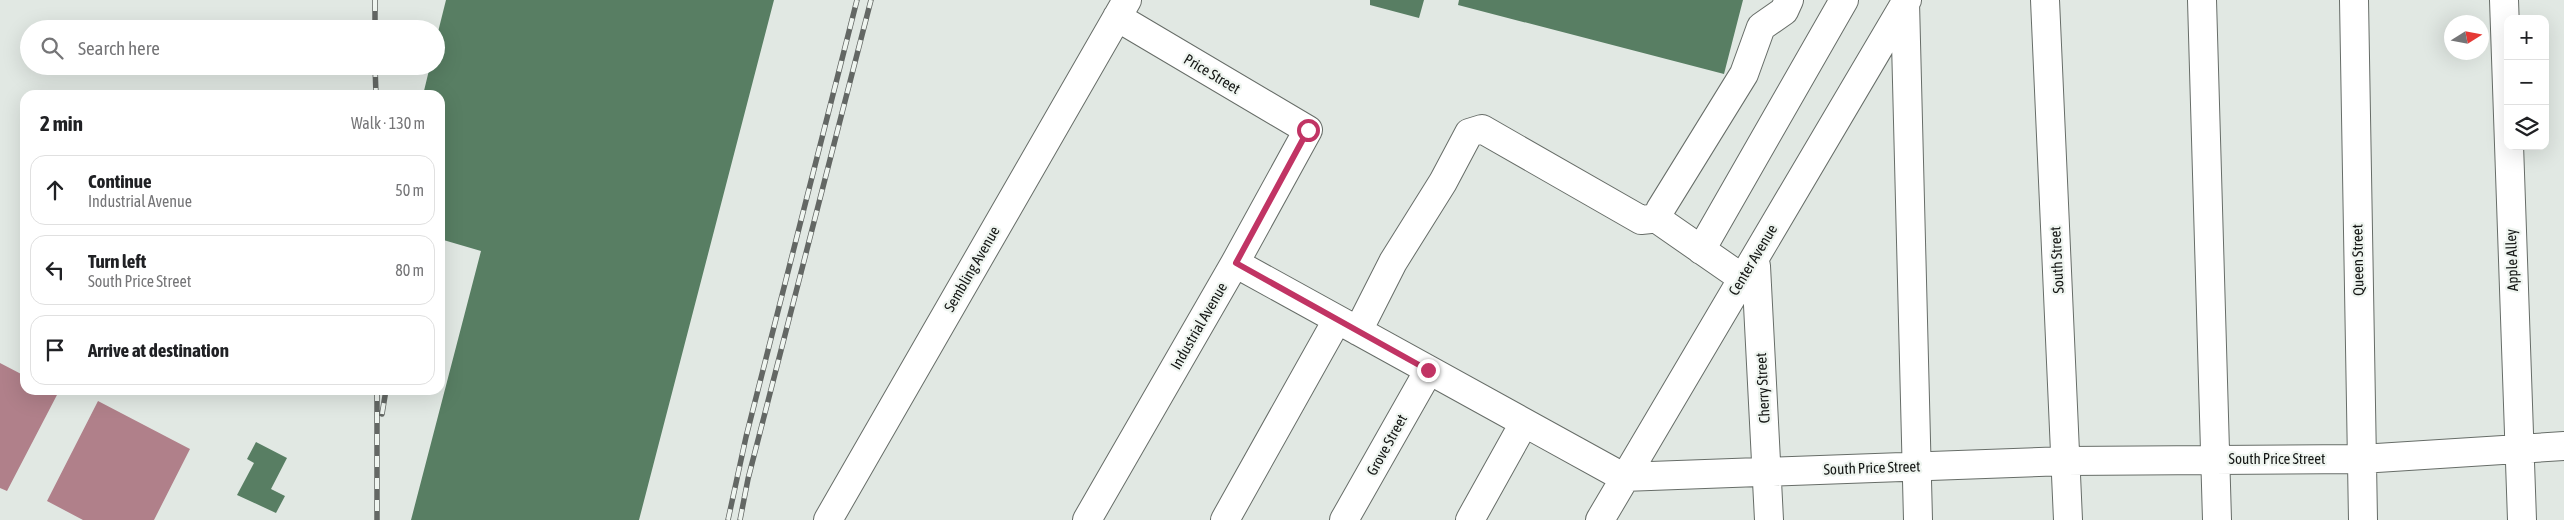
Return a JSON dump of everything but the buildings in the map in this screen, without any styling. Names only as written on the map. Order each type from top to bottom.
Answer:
[{"type":"street","points":[[1751,273],[1701,250],[1660,222],[1660,210],[1744,74],[1761,27],[1784,11],[1789,0]]},
{"type":"street","points":[[1701,250],[1844,0]]},
{"type":"street","name":"South Street","points":[[2045,0],[2068,520]]},
{"type":"street","points":[[2202,0],[2217,520]]},
{"type":"street","name":"Queen Street","points":[[2354,0],[2363,520]]},
{"type":"street","name":"Apple Alley","points":[[2504,0],[2522,520]]},
{"type":"street","points":[[1906,1],[1918,520]]},
{"type":"street","name":"Center Avenue","points":[[1600,520],[1623,478],[1751,273],[1906,1]]},
{"type":"street","name":"Price Street","points":[[1122,9],[1308,130]]},
{"type":"street","name":"Sembling Avenue","points":[[828,520],[1122,9]]},
{"type":"street","points":[[1225,520],[1348,325],[1393,262],[1444,182],[1470,133],[1482,129],[1641,220],[1660,218]]},
{"type":"street","name":"Industrial Avenue","points":[[1087,520],[1236,263],[1308,130]]},
{"type":"street","points":[[1236,263],[1623,478]]},
{"type":"street","name":"Cherry Street","points":[[1751,273],[1769,520]]},
{"type":"street","name":"Grove Street","points":[[1344,520],[1428,370]]},
{"type":"street","points":[[1470,520],[1524,423]]},
{"type":"street","name":"South Price Street","points":[[1623,478],[2066,461],[2361,459],[2519,447],[2564,446]]},
{"type":"shaded area","points":[[0,363],[20,373],[20,395],[57,395],[7,491],[0,488]]},
{"type":"shaded area","points":[[98,401],[190,449],[154,520],[83,520],[47,501]]},
{"type":"railway","points":[[375,0],[375,20]]},
{"type":"railway","points":[[728,520],[746,437],[857,0]]},
{"type":"railway","points":[[740,520],[748,479],[871,0]]},
{"type":"railway","points":[[375,75],[376,90]]},
{"type":"railway","points":[[377,395],[377,520]]},
{"type":"railway","points":[[382,414],[385,395]]},
{"type":"route","points":[[1308,130],[1236,263],[1428,370]]}]
